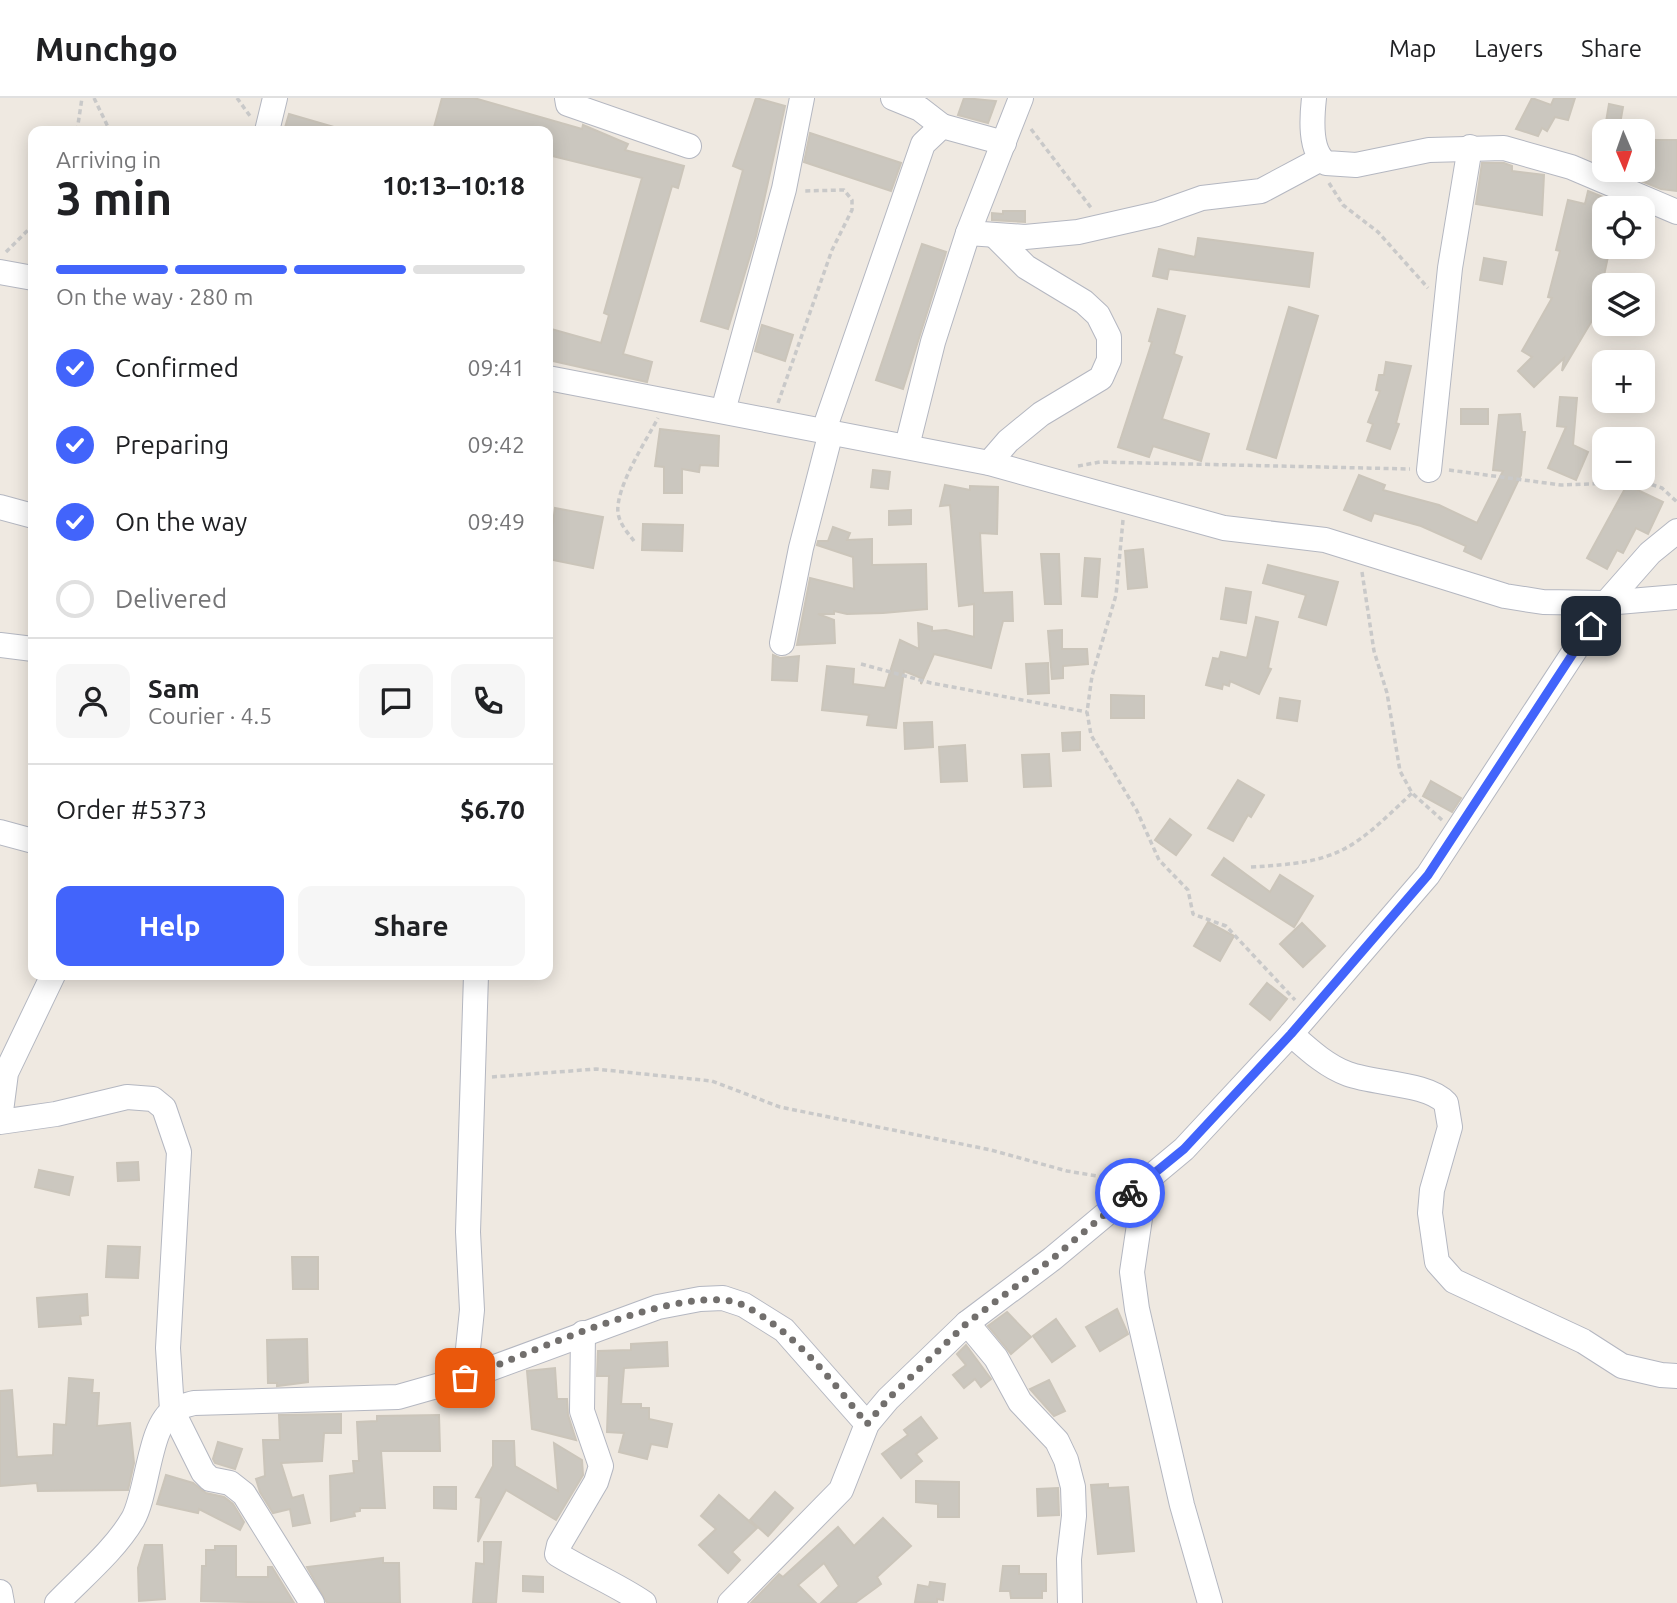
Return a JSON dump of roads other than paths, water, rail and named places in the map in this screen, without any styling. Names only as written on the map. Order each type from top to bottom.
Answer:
[{"type":"street","points":[[268,126],[275,98]]},
{"type":"street","points":[[567,98],[568,104],[689,146]]},
{"type":"street","points":[[723,411],[784,189],[802,98]]},
{"type":"street","points":[[893,98],[920,109],[942,126],[1004,143]]},
{"type":"street","points":[[1314,98],[1315,144],[1324,161]]},
{"type":"street","points":[[907,446],[933,342],[968,233],[1018,105]]},
{"type":"street","points":[[782,643],[828,431],[923,144],[942,126]]},
{"type":"street","points":[[1429,470],[1445,313],[1470,147]]},
{"type":"street","points":[[968,233],[995,236],[1078,232],[1157,214],[1202,198],[1261,191],[1324,161],[1356,165],[1401,154],[1470,147],[1504,148],[1542,157],[1677,212]]},
{"type":"street","points":[[989,463],[1008,441],[1041,414],[1101,378],[1109,360],[1109,337],[1098,315],[1084,302],[1026,267],[995,236]]},
{"type":"street","points":[[0,272],[28,277]]},
{"type":"street","points":[[553,379],[989,463],[1224,528],[1325,540],[1358,553],[1506,596],[1543,603],[1606,603],[1677,597]]},
{"type":"street","points":[[0,507],[28,515]]},
{"type":"street","points":[[730,1603],[841,1490],[867,1424],[888,1399],[967,1323],[1052,1259],[1184,1149],[1291,1034],[1428,875],[1606,603],[1650,553],[1677,531]]},
{"type":"street","points":[[0,645],[28,648]]},
{"type":"street","points":[[0,832],[28,840]]},
{"type":"street","points":[[50,980],[3,1072],[0,1121],[56,1114],[127,1097],[153,1098],[164,1108],[178,1152],[168,1348],[172,1410],[202,1472],[210,1479],[230,1483],[244,1494],[312,1603]]},
{"type":"street","points":[[465,1378],[472,1310],[468,1232],[476,980]]},
{"type":"street","points":[[1291,1034],[1335,1069],[1364,1079],[1432,1092],[1446,1103],[1450,1127],[1432,1190],[1430,1213],[1437,1262],[1454,1281],[1583,1341],[1622,1366],[1661,1376],[1677,1376]]},
{"type":"street","points":[[1141,1183],[1143,1198],[1132,1272],[1137,1309],[1182,1505],[1210,1603]]},
{"type":"street","points":[[57,1603],[117,1540],[132,1519],[144,1493],[159,1428],[172,1410],[194,1403],[398,1397],[465,1378],[658,1307],[700,1299],[723,1298],[744,1305],[784,1330],[867,1424]]},
{"type":"street","points":[[967,1323],[996,1358],[1020,1402],[1057,1441],[1066,1460],[1073,1487],[1074,1506],[1069,1559],[1070,1603]]},
{"type":"street","points":[[583,1333],[582,1411],[601,1466],[596,1482],[559,1545],[557,1554],[644,1603]]},
{"type":"street","points":[[0,1592],[2,1603]]}]
